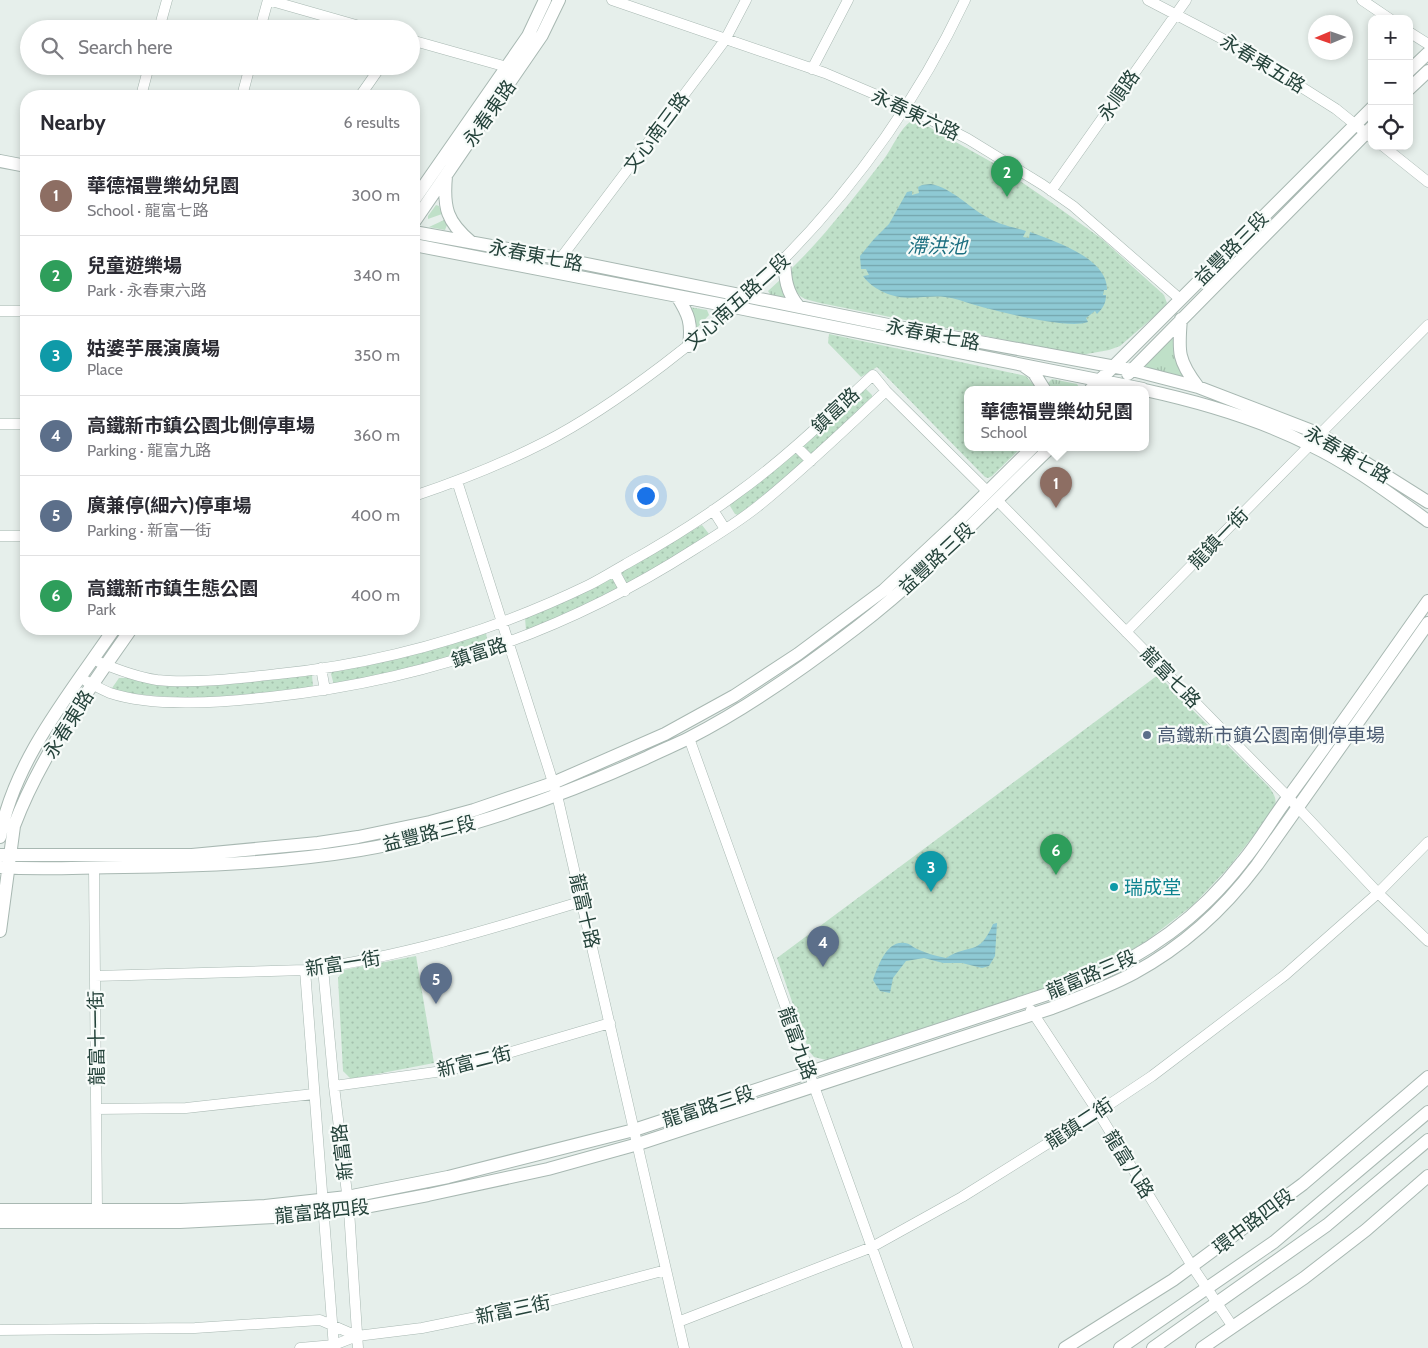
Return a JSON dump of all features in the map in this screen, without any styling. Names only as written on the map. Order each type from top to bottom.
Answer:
[{"type":"street","points":[[161,20],[167,0]]},
{"type":"street","points":[[262,20],[268,0],[338,20]]},
{"type":"street","name":"永春東路","points":[[420,191],[528,36],[545,0]]},
{"type":"street","name":"永春東路","points":[[420,213],[542,35],[558,0]]},
{"type":"street","name":"永春東六路","points":[[612,0],[812,69],[905,107],[968,139],[1051,191],[1080,212],[1180,299]]},
{"type":"street","name":"文心南三路","points":[[560,259],[725,40],[746,0]]},
{"type":"street","points":[[812,69],[848,0]]},
{"type":"street","name":"文心南五路二段","points":[[420,494],[505,461],[560,434],[631,389],[688,346],[734,307],[806,237],[874,154],[930,68],[964,0]]},
{"type":"street","name":"永春東五路","points":[[1148,0],[1238,47],[1336,109],[1368,132]]},
{"type":"street","name":"永順路","points":[[1051,191],[1186,0]]},
{"type":"street","points":[[1362,0],[1384,15]]},
{"type":"street","points":[[1413,35],[1428,44]]},
{"type":"street","points":[[420,43],[507,67]]},
{"type":"street","points":[[1413,67],[1428,53]]},
{"type":"street","points":[[1413,85],[1428,71]]},
{"type":"street","points":[[143,90],[147,75]]},
{"type":"street","points":[[244,90],[248,75]]},
{"type":"street","points":[[364,90],[375,75]]},
{"type":"street","name":"益豐路三段","points":[[1096,385],[1368,112]]},
{"type":"street","name":"益豐路三段","points":[[1114,386],[1368,135]]},
{"type":"street","points":[[1388,150],[1428,182]]},
{"type":"street","points":[[0,161],[20,165]]},
{"type":"street","points":[[446,175],[445,201],[448,215],[460,233],[471,242]]},
{"type":"street","name":"永春東七路","points":[[420,233],[560,259],[1041,355],[1132,370],[1198,387],[1320,434],[1428,502]]},
{"type":"street","name":"永春東七路","points":[[420,247],[734,307],[1022,365],[1096,385],[1114,386]]},
{"type":"street","points":[[784,259],[788,290],[799,307]]},
{"type":"street","points":[[677,296],[689,318],[688,346]]},
{"type":"street","points":[[0,311],[20,311]]},
{"type":"street","points":[[1181,319],[1178,348],[1180,358],[1187,373],[1198,387]]},
{"type":"street","points":[[1320,434],[1428,325]]},
{"type":"street","points":[[1022,365],[1034,373],[1042,386]]},
{"type":"street","name":"鎮富路","points":[[87,681],[113,694],[158,701],[234,701],[373,682],[465,658],[510,642],[626,591],[670,565],[755,509],[886,390],[873,375],[796,446],[713,510],[590,584],[503,621],[390,656],[320,668],[229,678],[158,680],[124,672],[94,660]]},
{"type":"street","points":[[886,390],[987,491]]},
{"type":"street","name":"永春東七路","points":[[1149,390],[1191,400],[1246,418],[1310,444],[1375,483],[1428,521]]},
{"type":"street","points":[[0,424],[20,424]]},
{"type":"street","name":"龍鎮一街","points":[[1126,632],[1310,444]]},
{"type":"street","name":"鎮富路","points":[[796,446],[810,461]]},
{"type":"street","name":"益豐路三段","points":[[5,861],[192,855],[318,843],[430,822],[616,771],[689,738],[757,698],[884,590],[1029,451]]},
{"type":"street","name":"益豐路三段","points":[[5,861],[94,867],[194,866],[260,862],[360,850],[416,838],[475,822],[555,789],[665,734],[855,629],[896,596],[1047,451]]},
{"type":"street","name":"龍富十路","points":[[457,481],[510,642],[555,789],[583,902],[684,1348]]},
{"type":"street","name":"龍富七路","points":[[997,500],[1292,802],[1378,893],[1428,941]]},
{"type":"street","points":[[713,510],[725,529]]},
{"type":"street","points":[[1417,513],[1428,530]]},
{"type":"street","points":[[0,536],[20,535]]},
{"type":"street","points":[[614,571],[626,591]]},
{"type":"street","name":"龍富路三段","points":[[638,1144],[1092,993],[1132,974],[1172,949],[1200,927],[1245,882],[1292,802],[1428,601]]},
{"type":"street","name":"龍富路三段","points":[[634,1130],[1081,983],[1127,962],[1173,932],[1206,904],[1292,802],[1307,796],[1428,624]]},
{"type":"street","name":"永春東路","points":[[87,681],[94,660],[110,635]]},
{"type":"street","name":"永春東路","points":[[6,821],[18,780],[34,749],[87,681],[106,665],[127,635]]},
{"type":"street","points":[[320,668],[324,690]]},
{"type":"street","name":"龍富九路","points":[[689,738],[908,1348]]},
{"type":"street","points":[[0,837],[6,821]]},
{"type":"street","points":[[0,932],[6,821]]},
{"type":"street","name":"龍鎮二街","points":[[678,1322],[872,1247],[962,1197],[1098,1112],[1152,1076],[1284,974],[1378,893],[1428,842]]},
{"type":"street","name":"龍富十一街","points":[[94,867],[97,1210]]},
{"type":"street","name":"新富一街","points":[[95,976],[323,968],[405,952],[583,902]]},
{"type":"street","name":"新富路","points":[[323,968],[334,1086],[348,1203],[358,1348]]},
{"type":"street","name":"新富路","points":[[305,970],[334,1346]]},
{"type":"street","name":"龍富八路","points":[[1026,1001],[1098,1112],[1206,1289],[1233,1327]]},
{"type":"street","name":"新富二街","points":[[334,1086],[450,1070],[610,1023]]},
{"type":"street","name":"環中路四段","points":[[1065,1348],[1192,1266],[1302,1184],[1428,1077]]},
{"type":"street","points":[[96,1109],[186,1108],[314,1094]]},
{"type":"street","name":"環中路四段","points":[[1120,1348],[1274,1242],[1428,1112]]},
{"type":"street","name":"龍富路四段","points":[[348,1203],[634,1130]]},
{"type":"street","points":[[1153,1348],[1327,1225],[1428,1140]]},
{"type":"street","name":"龍富路四段","points":[[0,1222],[180,1222],[428,1195],[548,1169],[638,1144]]},
{"type":"street","points":[[1202,1348],[1304,1278],[1366,1230],[1428,1176]]},
{"type":"street","name":"龍富路四段","points":[[0,1210],[181,1210],[265,1206],[323,1206]]},
{"type":"street","name":"新富三街","points":[[357,1336],[422,1328],[528,1306],[666,1270]]},
{"type":"street","points":[[0,1330],[196,1328],[320,1320],[357,1336]]},
{"type":"street","points":[[300,1348],[334,1346],[357,1336]]},
{"type":"green space","points":[[911,121],[920,122],[995,164],[1102,239],[1164,295],[1167,303],[1164,308],[1120,346],[1081,355],[820,303],[800,296],[792,286],[792,268],[840,215],[884,159],[903,129]]},
{"type":"green space","points":[[436,205],[439,206],[442,214],[428,219],[428,216]]},
{"type":"green space","points":[[444,220],[447,225],[445,230],[429,227]]},
{"type":"green space","points":[[781,279],[786,298],[771,296],[768,291]]},
{"type":"green space","points":[[689,307],[707,310],[709,315],[696,329]]},
{"type":"green space","points":[[829,334],[1026,376],[1034,386],[964,386],[964,451],[1018,451],[992,476],[985,477],[877,367],[861,377],[828,343]]},
{"type":"green space","points":[[1174,335],[1186,378],[1140,368]]},
{"type":"green space","points":[[1052,379],[1077,384],[1078,386],[1049,386],[1048,383]]},
{"type":"green space","points":[[865,388],[872,395],[872,398],[811,455],[803,445]]},
{"type":"green space","points":[[796,452],[804,460],[802,465],[738,515],[735,514],[730,506],[731,503]]},
{"type":"green space","points":[[702,525],[709,534],[703,540],[626,584],[621,571]]},
{"type":"green space","points":[[614,578],[618,589],[531,630],[526,630],[525,618]]},
{"type":"green space","points":[[486,633],[488,644],[432,663],[334,685],[332,672],[381,662]]},
{"type":"green space","points":[[312,675],[313,687],[239,696],[162,696],[113,691],[112,688],[119,678]]},
{"type":"green space","points":[[1158,675],[1269,787],[1275,796],[1276,802],[1272,812],[1229,867],[1193,905],[1145,942],[1109,963],[1078,977],[826,1060],[814,1057],[809,1051],[777,958]]},
{"type":"green space","points":[[416,956],[434,1063],[351,1079],[343,1071],[338,978],[343,970]]},
{"type":"water","name":"滯洪池","points":[[931,184],[953,193],[990,219],[1026,231],[1023,237],[1029,238],[1030,232],[1078,252],[1089,260],[1099,269],[1105,279],[1107,290],[1104,290],[1103,295],[1106,295],[1106,298],[1101,310],[1097,314],[1095,311],[1086,318],[1088,322],[1065,324],[1015,315],[956,299],[898,297],[883,292],[872,285],[863,276],[869,275],[866,269],[861,269],[860,256],[889,224],[907,192],[912,191],[912,195],[919,193],[918,187]]},
{"type":"water","points":[[997,923],[995,956],[989,966],[982,968],[962,963],[943,963],[924,958],[906,961],[893,978],[890,993],[880,991],[873,980],[877,968],[888,950],[898,943],[906,943],[927,953],[946,958],[978,945],[988,934],[993,924]]},
{"type":"place","name":"兒童遊樂場","points":[[1007,197]]},
{"type":"place","name":"華德福豐樂幼兒園","points":[[1056,508]]},
{"type":"place","name":"高鐵新市鎮公園南側停車場","points":[[1147,735]]},
{"type":"place","name":"高鐵新市鎮生態公園","points":[[1056,875]]},
{"type":"place","name":"瑞成堂","points":[[1114,887]]},
{"type":"place","name":"姑婆芋展演廣場","points":[[931,892]]},
{"type":"place","name":"高鐵新市鎮公園北側停車場","points":[[823,967]]},
{"type":"place","name":"廣兼停(細六)停車場","points":[[436,1004]]}]
